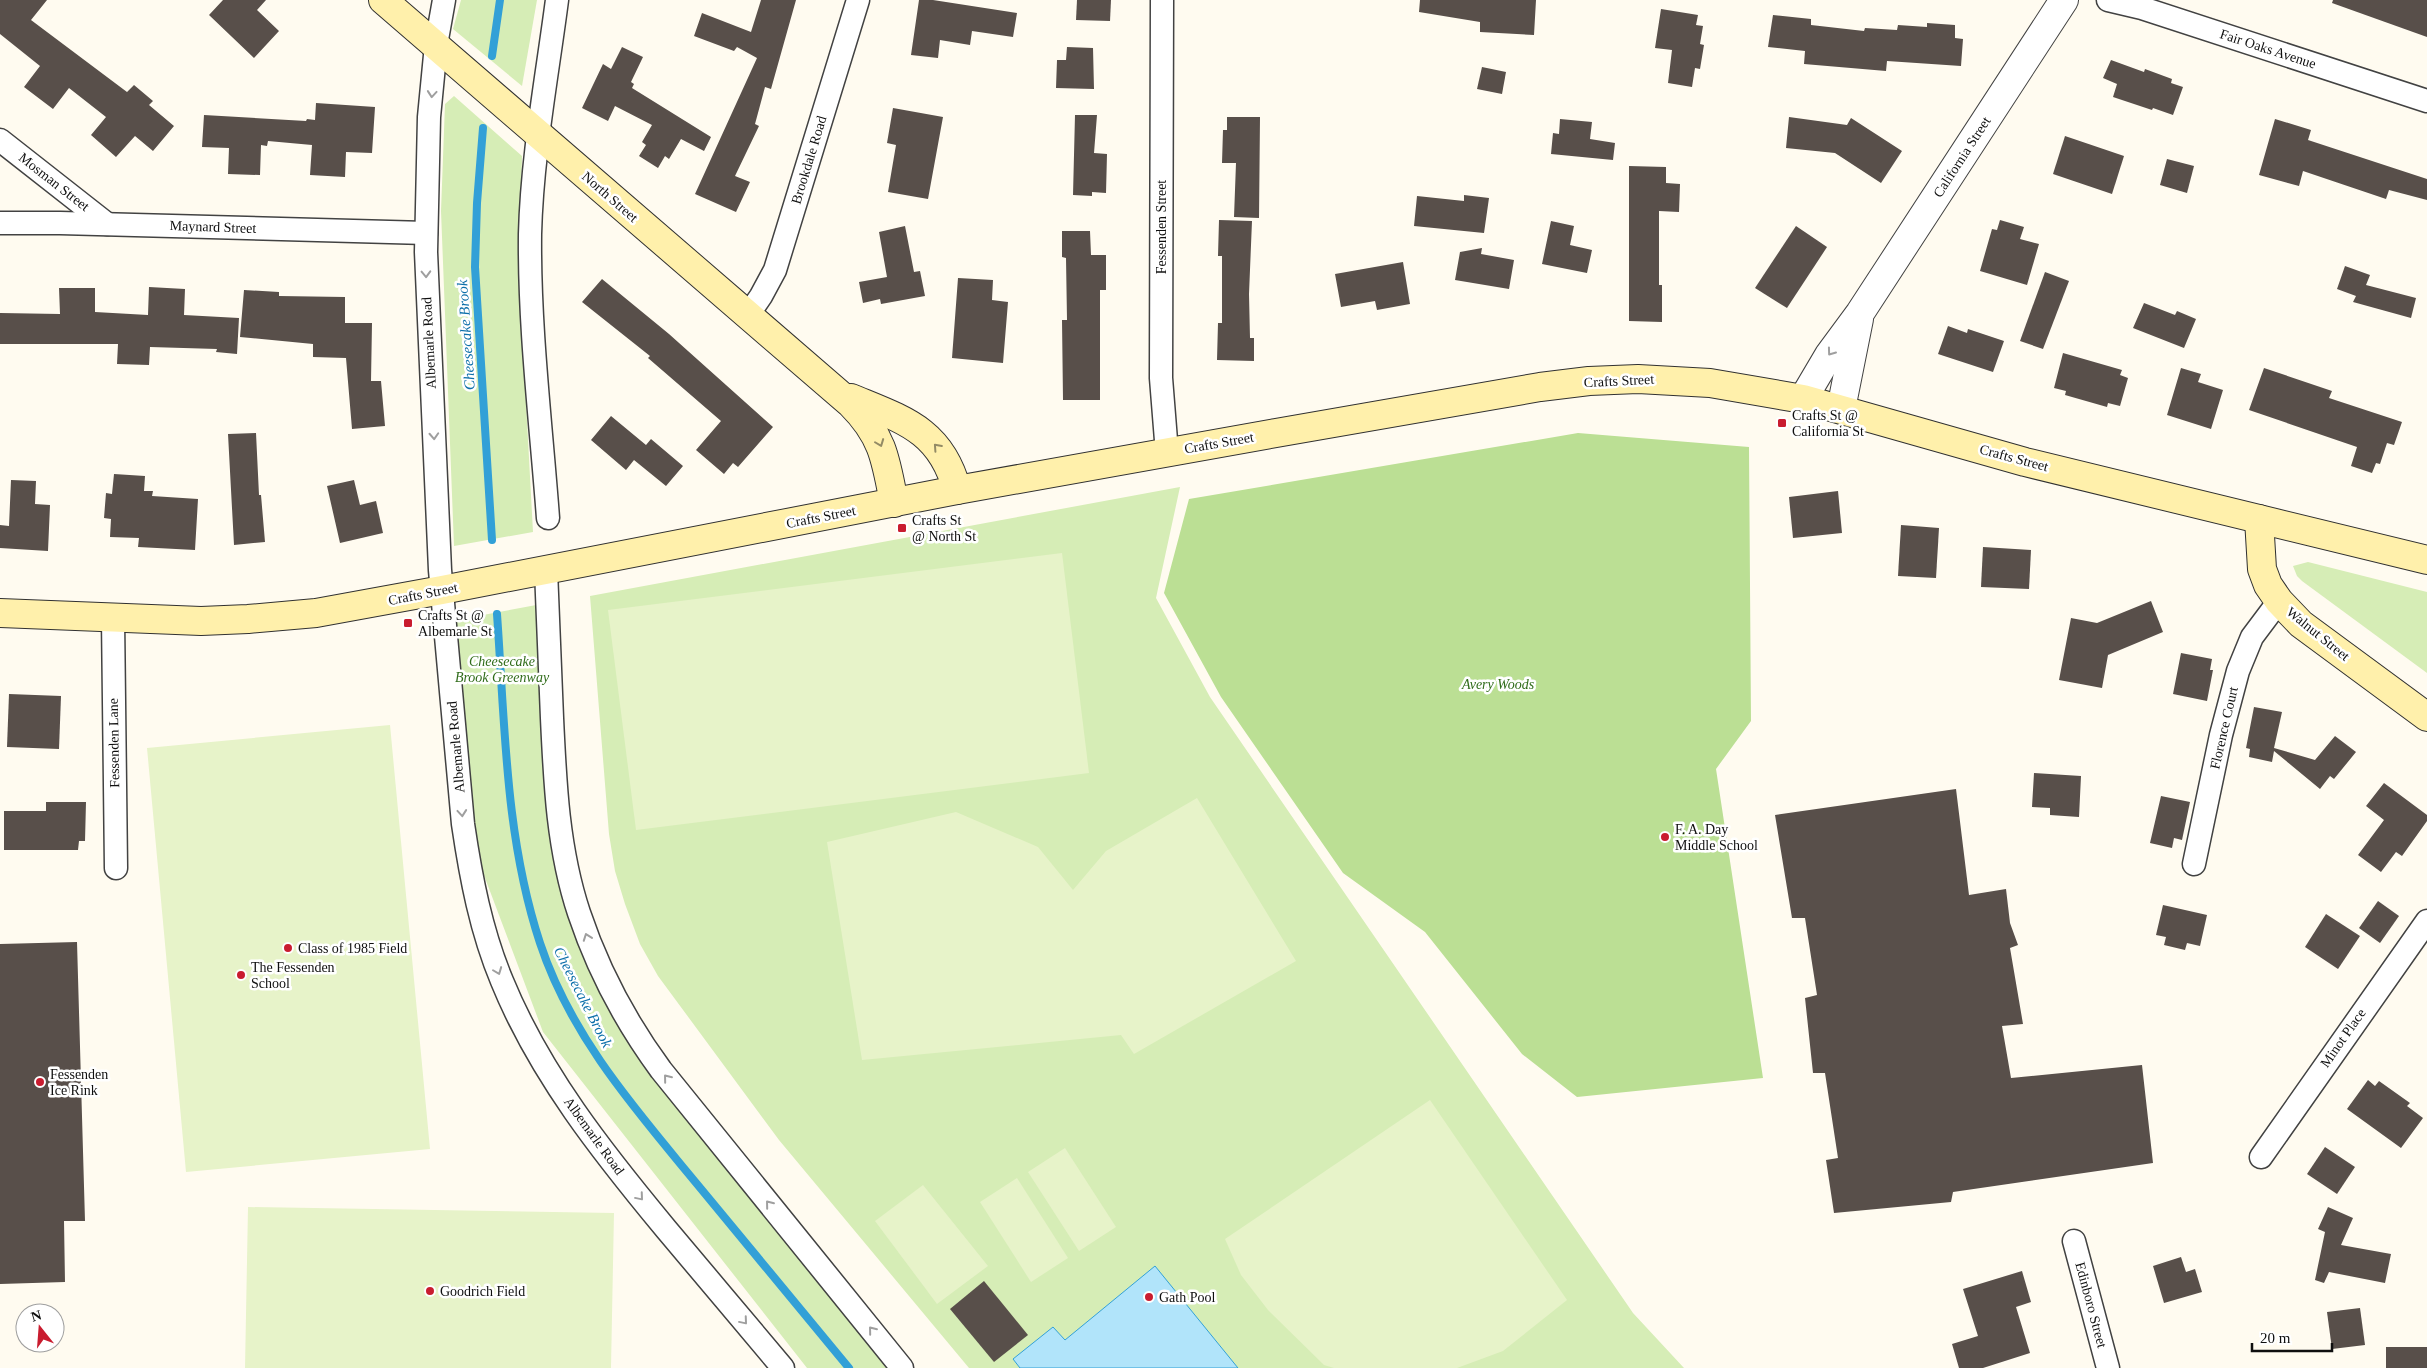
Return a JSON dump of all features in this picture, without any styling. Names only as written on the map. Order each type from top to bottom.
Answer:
[{"type":"main road","name":"North Street","points":[[383,0],[838,392],[876,433],[887,466],[894,502]]},
{"type":"main road","name":"Crafts Street","points":[[0,612],[208,621],[279,617],[360,606],[957,490],[1513,392],[1589,381],[1638,379],[1686,380],[1745,387],[1803,399],[1841,408],[2025,462],[2427,560]]},
{"type":"main road","name":"North Street","points":[[838,392],[891,414],[918,429],[930,439],[948,462],[957,490]]},
{"type":"main road","name":"Walnut Street","points":[[2259,519],[2262,570],[2268,585],[2279,601],[2305,627],[2427,717]]},
{"type":"street","name":"Albemarle Road","points":[[444,0],[436,46],[429,117],[426,233],[442,590],[468,862],[481,923],[510,1002],[542,1062],[585,1126],[630,1185],[782,1368]]},
{"type":"street","points":[[548,518],[530,266],[531,217],[539,136],[557,0]]},
{"type":"street","name":"Brookdale Road","points":[[748,315],[762,296],[775,270],[858,0]]},
{"type":"street","name":"Fessenden Street","points":[[1162,0],[1161,378],[1167,453]]},
{"type":"street","name":"California Street","points":[[1803,399],[1829,355],[1860,314],[2064,0]]},
{"type":"street","name":"Fair Oaks Avenue","points":[[2108,0],[2142,8],[2427,101]]},
{"type":"street","name":"Mosman Street","points":[[0,140],[107,224]]},
{"type":"street","name":"Maynard Street","points":[[0,224],[107,224],[426,233]]},
{"type":"street","name":"California Street","points":[[1841,408],[1860,314]]},
{"type":"street","points":[[546,570],[558,813],[574,895],[596,960],[627,1020],[661,1070],[902,1368]]},
{"type":"street","name":"Florence Court","points":[[2194,864],[2221,735],[2240,664],[2252,637],[2279,601]]},
{"type":"street","name":"Fessenden Lane","points":[[114,618],[116,868]]},
{"type":"street","name":"Minot Place","points":[[2261,1158],[2427,920]]},
{"type":"street","name":"Edinboro Street","points":[[2074,1242],[2108,1368]]},
{"type":"green space","points":[[461,0],[537,0],[522,86],[453,29]]},
{"type":"green space","points":[[454,96],[522,156],[519,273],[533,532],[454,546],[441,211],[445,104]]},
{"type":"green space","name":"Avery Woods","points":[[1578,433],[1749,447],[1751,721],[1716,769],[1763,1078],[1577,1097],[1522,1054],[1425,932],[1343,873],[1221,697],[1164,593],[1189,499]]},
{"type":"green space","points":[[1180,487],[1156,598],[1210,697],[1633,1313],[1684,1368],[969,1368],[779,1140],[658,976],[640,944],[615,871],[609,834],[590,596]]},
{"type":"green space","points":[[1062,553],[1089,773],[636,830],[608,610]]},
{"type":"green space","points":[[2308,562],[2427,592],[2427,673],[2302,581],[2297,576],[2293,566]]},
{"type":"green space","name":"Cheesecake Brook Greenway","points":[[547,603],[574,895],[638,1038],[904,1368],[807,1368],[543,1032],[482,870],[445,622]]},
{"type":"green space","name":"Class of 1985 Field","points":[[390,725],[430,1149],[186,1172],[147,748]]},
{"type":"green space","points":[[1197,798],[1296,961],[1134,1054],[1121,1035],[862,1060],[827,842],[956,812],[1038,847],[1073,890],[1106,851]]},
{"type":"green space","points":[[1430,1100],[1567,1300],[1503,1351],[1457,1368],[1334,1368],[1324,1365],[1268,1310],[1241,1275],[1225,1239]]},
{"type":"green space","points":[[1065,1148],[1116,1227],[1079,1251],[1028,1172]]},
{"type":"green space","points":[[1017,1178],[1068,1258],[1031,1282],[980,1202]]},
{"type":"green space","points":[[923,1185],[988,1266],[937,1304],[875,1221]]},
{"type":"green space","name":"Goodrich Field","points":[[248,1207],[614,1213],[611,1368],[245,1368]]},
{"type":"water","name":"Gath Pool","points":[[1155,1266],[1238,1368],[1020,1368],[1013,1359],[1053,1327],[1065,1340]]},
{"type":"building","points":[[0,0],[47,0],[31,20],[127,92],[134,85],[153,101],[149,105],[174,126],[153,151],[135,136],[116,157],[91,135],[106,117],[69,88],[53,109],[24,87],[40,66],[0,34]]},
{"type":"building","points":[[223,0],[266,0],[257,10],[279,31],[254,58],[209,15]]},
{"type":"building","points":[[761,0],[796,0],[771,89],[765,87],[755,124],[759,126],[735,176],[750,182],[736,212],[695,194],[757,58],[737,47],[734,51],[694,36],[702,13],[751,32]]},
{"type":"building","points":[[919,0],[933,0],[1017,13],[1013,37],[972,31],[970,45],[940,40],[938,58],[911,55]]},
{"type":"building","points":[[1077,0],[1111,0],[1110,21],[1076,20]]},
{"type":"building","points":[[1420,0],[1536,0],[1534,35],[1480,32],[1480,22],[1419,12]]},
{"type":"building","points":[[2333,0],[2427,0],[2427,37],[2332,3]]},
{"type":"building","points":[[1661,9],[1698,15],[1696,25],[1703,26],[1700,44],[1704,45],[1700,69],[1695,68],[1692,87],[1668,83],[1672,50],[1655,48]]},
{"type":"building","points":[[1773,15],[1811,19],[1811,25],[1864,31],[1865,28],[1897,30],[1898,25],[1927,27],[1927,23],[1955,25],[1955,38],[1963,39],[1961,66],[1887,61],[1886,71],[1804,64],[1805,51],[1768,47]]},
{"type":"building","points":[[622,47],[643,57],[631,82],[634,84],[632,88],[711,137],[704,151],[681,139],[669,159],[665,156],[658,168],[639,156],[646,145],[642,142],[652,125],[615,106],[608,121],[582,108],[603,64],[611,69]]},
{"type":"building","points":[[1067,47],[1093,48],[1094,89],[1056,88],[1057,60],[1066,60]]},
{"type":"building","points":[[2111,60],[2144,72],[2145,69],[2172,79],[2171,83],[2183,87],[2173,115],[2113,97],[2117,84],[2103,78]]},
{"type":"building","points":[[1482,67],[1506,72],[1502,94],[1477,89]]},
{"type":"building","points":[[316,103],[375,107],[372,153],[346,152],[345,177],[310,175],[312,145],[268,141],[267,146],[261,145],[260,175],[228,174],[229,148],[202,147],[204,115],[306,121],[307,119],[315,120]]},
{"type":"building","points":[[893,108],[943,117],[928,199],[888,192],[896,145],[887,143]]},
{"type":"building","points":[[1075,115],[1097,115],[1094,153],[1107,154],[1106,193],[1092,192],[1092,196],[1073,195]]},
{"type":"building","points":[[1227,117],[1260,117],[1259,218],[1234,217],[1236,163],[1222,163],[1223,130],[1227,130]]},
{"type":"building","points":[[1789,117],[1847,125],[1851,118],[1902,151],[1881,183],[1835,153],[1786,148]]},
{"type":"building","points":[[1560,119],[1592,122],[1590,139],[1615,143],[1613,160],[1551,154],[1553,133],[1559,134]]},
{"type":"building","points":[[2275,119],[2311,130],[2308,140],[2427,179],[2427,200],[2389,190],[2386,199],[2303,171],[2299,186],[2259,175]]},
{"type":"building","points":[[2065,136],[2124,156],[2112,194],[2053,174]]},
{"type":"building","points":[[2167,159],[2194,166],[2187,193],[2160,185]]},
{"type":"building","points":[[1629,166],[1666,167],[1666,183],[1680,184],[1679,212],[1659,211],[1659,285],[1662,285],[1662,322],[1629,321]]},
{"type":"building","points":[[1464,195],[1489,198],[1484,233],[1414,226],[1417,196],[1464,201]]},
{"type":"building","points":[[1219,220],[1252,221],[1249,294],[1250,338],[1254,338],[1254,361],[1217,360],[1218,323],[1222,323],[1222,256],[1218,256]]},
{"type":"building","points":[[2000,220],[2024,227],[2020,239],[2039,244],[2027,285],[1980,271],[1992,229],[1997,230]]},
{"type":"building","points":[[1551,221],[1574,226],[1570,245],[1592,250],[1587,273],[1542,264]]},
{"type":"building","points":[[905,226],[914,272],[920,271],[925,296],[881,304],[880,299],[863,303],[859,282],[887,277],[879,232]]},
{"type":"building","points":[[1796,226],[1827,247],[1787,308],[1755,288]]},
{"type":"building","points":[[1062,231],[1090,231],[1091,255],[1106,255],[1106,290],[1100,290],[1100,400],[1063,400],[1062,320],[1067,320],[1066,258],[1062,257]]},
{"type":"building","points":[[1482,248],[1481,254],[1514,260],[1509,289],[1455,280],[1460,252]]},
{"type":"building","points":[[1403,262],[1410,304],[1377,310],[1375,301],[1341,307],[1335,274]]},
{"type":"building","points":[[2345,266],[2370,275],[2366,285],[2416,298],[2411,318],[2353,302],[2356,296],[2337,289]]},
{"type":"building","points":[[2045,272],[2069,281],[2043,349],[2020,341]]},
{"type":"building","points":[[958,278],[993,280],[992,300],[1008,302],[1003,363],[952,358]]},
{"type":"building","points":[[602,279],[669,334],[773,427],[738,467],[733,463],[724,474],[696,450],[721,421],[648,358],[650,356],[582,302]]},
{"type":"building","points":[[149,287],[185,289],[184,315],[239,318],[237,354],[216,352],[217,349],[150,347],[149,365],[117,364],[118,344],[0,344],[0,313],[60,314],[59,288],[95,288],[95,312],[148,315]]},
{"type":"building","points":[[244,290],[279,292],[279,296],[345,297],[345,323],[372,323],[371,381],[381,381],[385,426],[352,429],[346,358],[313,357],[313,344],[240,337]]},
{"type":"building","points":[[2144,303],[2175,315],[2177,311],[2196,319],[2184,348],[2133,328]]},
{"type":"building","points":[[1948,326],[1967,333],[1968,329],[2004,341],[1993,372],[1938,354]]},
{"type":"building","points":[[2063,353],[2122,370],[2120,375],[2128,378],[2120,406],[2108,403],[2107,407],[2065,395],[2066,391],[2054,388]]},
{"type":"building","points":[[2181,368],[2201,374],[2198,382],[2223,390],[2211,429],[2167,415]]},
{"type":"building","points":[[2264,368],[2332,391],[2329,398],[2402,422],[2394,445],[2387,443],[2380,464],[2376,463],[2372,473],[2351,466],[2357,447],[2249,410]]},
{"type":"building","points":[[611,416],[646,445],[651,439],[683,466],[666,486],[634,460],[626,470],[591,440]]},
{"type":"building","points":[[256,433],[259,495],[261,495],[265,542],[234,545],[228,434]]},
{"type":"building","points":[[114,474],[145,476],[144,491],[153,491],[152,496],[198,499],[195,550],[138,547],[139,538],[110,537],[111,519],[104,518],[106,493],[112,494]]},
{"type":"building","points":[[11,480],[36,481],[35,504],[50,505],[48,551],[0,548],[0,525],[9,526]]},
{"type":"building","points":[[354,480],[360,505],[376,501],[383,533],[340,543],[327,486]]},
{"type":"building","points":[[1838,491],[1842,533],[1793,538],[1789,497]]},
{"type":"building","points":[[1901,525],[1939,528],[1936,578],[1898,576]]},
{"type":"building","points":[[1983,547],[2031,550],[2029,589],[1981,587]]},
{"type":"building","points":[[2151,601],[2163,632],[2108,655],[2102,688],[2059,680],[2071,618],[2097,623]]},
{"type":"building","points":[[2181,653],[2212,659],[2210,670],[2213,670],[2207,701],[2173,694]]},
{"type":"building","points":[[9,694],[61,696],[59,749],[7,747]]},
{"type":"building","points":[[2254,707],[2282,712],[2274,748],[2315,760],[2335,736],[2356,752],[2334,779],[2330,776],[2320,789],[2274,751],[2272,762],[2249,757],[2250,749],[2246,748]]},
{"type":"building","points":[[2034,773],[2081,776],[2079,817],[2050,815],[2050,808],[2032,807]]},
{"type":"building","points":[[2384,783],[2427,815],[2427,821],[2402,856],[2396,852],[2381,872],[2358,855],[2384,820],[2366,806]]},
{"type":"building","points":[[1956,789],[1969,895],[2006,889],[2010,923],[2018,945],[2010,948],[2023,1024],[2002,1026],[2011,1078],[2142,1065],[2153,1163],[1953,1192],[1951,1202],[1834,1213],[1826,1160],[1838,1158],[1825,1073],[1813,1073],[1805,998],[1817,995],[1805,918],[1792,918],[1775,815]]},
{"type":"building","points":[[2161,796],[2190,802],[2182,840],[2174,838],[2172,848],[2150,843]]},
{"type":"building","points":[[46,802],[86,802],[85,841],[79,841],[78,850],[4,850],[4,811],[46,811]]},
{"type":"building","points":[[2378,901],[2399,916],[2380,943],[2359,928]]},
{"type":"building","points":[[2163,905],[2207,915],[2200,946],[2187,943],[2185,950],[2164,945],[2166,937],[2156,935]]},
{"type":"building","points":[[2326,914],[2360,936],[2338,969],[2305,947]]},
{"type":"building","name":"Fessenden Ice Rink","points":[[77,942],[85,1221],[64,1221],[65,1282],[0,1284],[0,944]]},
{"type":"building","points":[[2368,1080],[2375,1086],[2379,1081],[2410,1103],[2407,1106],[2423,1118],[2401,1148],[2347,1109]]},
{"type":"building","points":[[2325,1147],[2355,1167],[2337,1194],[2307,1174]]},
{"type":"building","points":[[2328,1207],[2353,1218],[2341,1245],[2391,1254],[2385,1283],[2329,1272],[2324,1283],[2315,1280],[2325,1232],[2318,1229]]},
{"type":"building","points":[[2181,1257],[2186,1272],[2195,1269],[2202,1292],[2164,1303],[2153,1266]]},
{"type":"building","points":[[2022,1271],[2031,1302],[2016,1307],[2030,1353],[1983,1368],[1959,1368],[1952,1344],[1978,1336],[1963,1289]]},
{"type":"building","points":[[984,1281],[1028,1335],[994,1362],[950,1309]]},
{"type":"building","points":[[2360,1308],[2365,1345],[2332,1349],[2327,1312]]},
{"type":"building","points":[[2386,1347],[2427,1347],[2427,1368],[2386,1368]]},
{"type":"waterway","name":"Cheesecake Brook","points":[[492,56],[500,0]]},
{"type":"waterway","name":"Cheesecake Brook","points":[[483,128],[477,203],[475,267],[492,540]]},
{"type":"waterway","name":"Cheesecake Brook","points":[[497,614],[508,780],[513,822],[528,903],[553,977],[569,1010],[607,1071],[674,1156],[849,1368]]},
{"type":"place","name":"Crafts St @ California St","points":[[1782,423]]},
{"type":"place","name":"Crafts St @ North St","points":[[902,528]]},
{"type":"place","name":"Crafts St @ Albemarle St","points":[[408,623]]},
{"type":"place","name":"F. A. Day Middle School","points":[[1665,837]]},
{"type":"place","name":"Class of 1985 Field","points":[[288,948]]},
{"type":"place","name":"The Fessenden School","points":[[241,975]]},
{"type":"place","name":"Fessenden Ice Rink","points":[[40,1082]]},
{"type":"place","name":"Goodrich Field","points":[[430,1291]]},
{"type":"place","name":"Gath Pool","points":[[1149,1297]]}]
